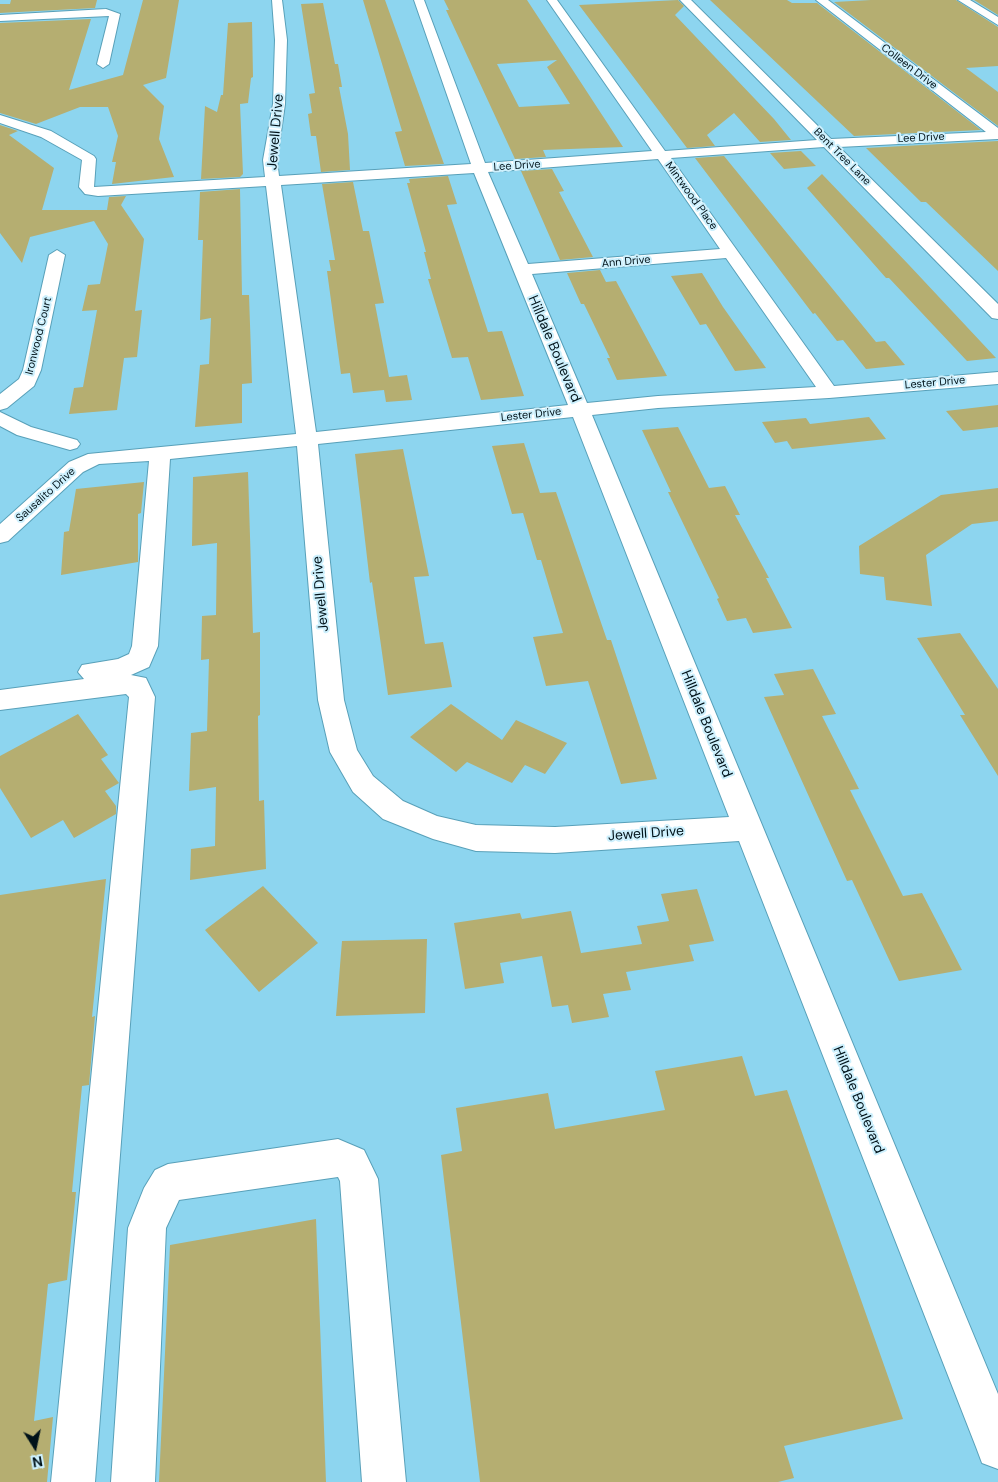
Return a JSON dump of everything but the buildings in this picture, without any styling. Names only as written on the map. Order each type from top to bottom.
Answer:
[{"type":"street","name":"Jewell Drive","points":[[277,0],[281,40],[279,104],[270,160],[307,438],[331,700],[344,752],[363,784],[393,810],[433,827],[476,838],[555,840],[748,828]]},
{"type":"street","name":"Hilldale Boulevard","points":[[419,0],[480,168],[580,410],[998,1447]]},
{"type":"street","name":"Mintwood Place","points":[[552,0],[829,392]]},
{"type":"street","name":"Bent Tree Lane","points":[[685,0],[998,314]]},
{"type":"street","name":"Colleen Drive","points":[[821,0],[998,134]]},
{"type":"street","points":[[963,0],[998,22]]},
{"type":"street","points":[[0,18],[106,12],[116,16],[104,64]]},
{"type":"street","name":"Lee Drive","points":[[0,119],[46,134],[89,159],[86,186],[90,191],[98,192],[662,156],[828,143],[998,134]]},
{"type":"street","name":"Ann Drive","points":[[521,270],[732,253]]},
{"type":"street","name":"Ironwood Court","points":[[0,404],[27,382],[32,370],[57,255]]},
{"type":"street","name":"Lester Drive","points":[[96,458],[160,454],[658,402],[829,392],[998,378]]},
{"type":"street","points":[[0,418],[24,431],[70,444]]},
{"type":"street","points":[[0,683],[122,668],[140,660],[145,646],[160,454]]},
{"type":"street","name":"Sausalito Drive","points":[[0,536],[76,467],[96,458]]},
{"type":"street","points":[[0,700],[126,684],[137,685],[142,697],[73,1482]]},
{"type":"street","points":[[133,1482],[147,1228],[157,1201],[168,1183],[338,1158],[351,1163],[359,1179],[384,1482]]}]
